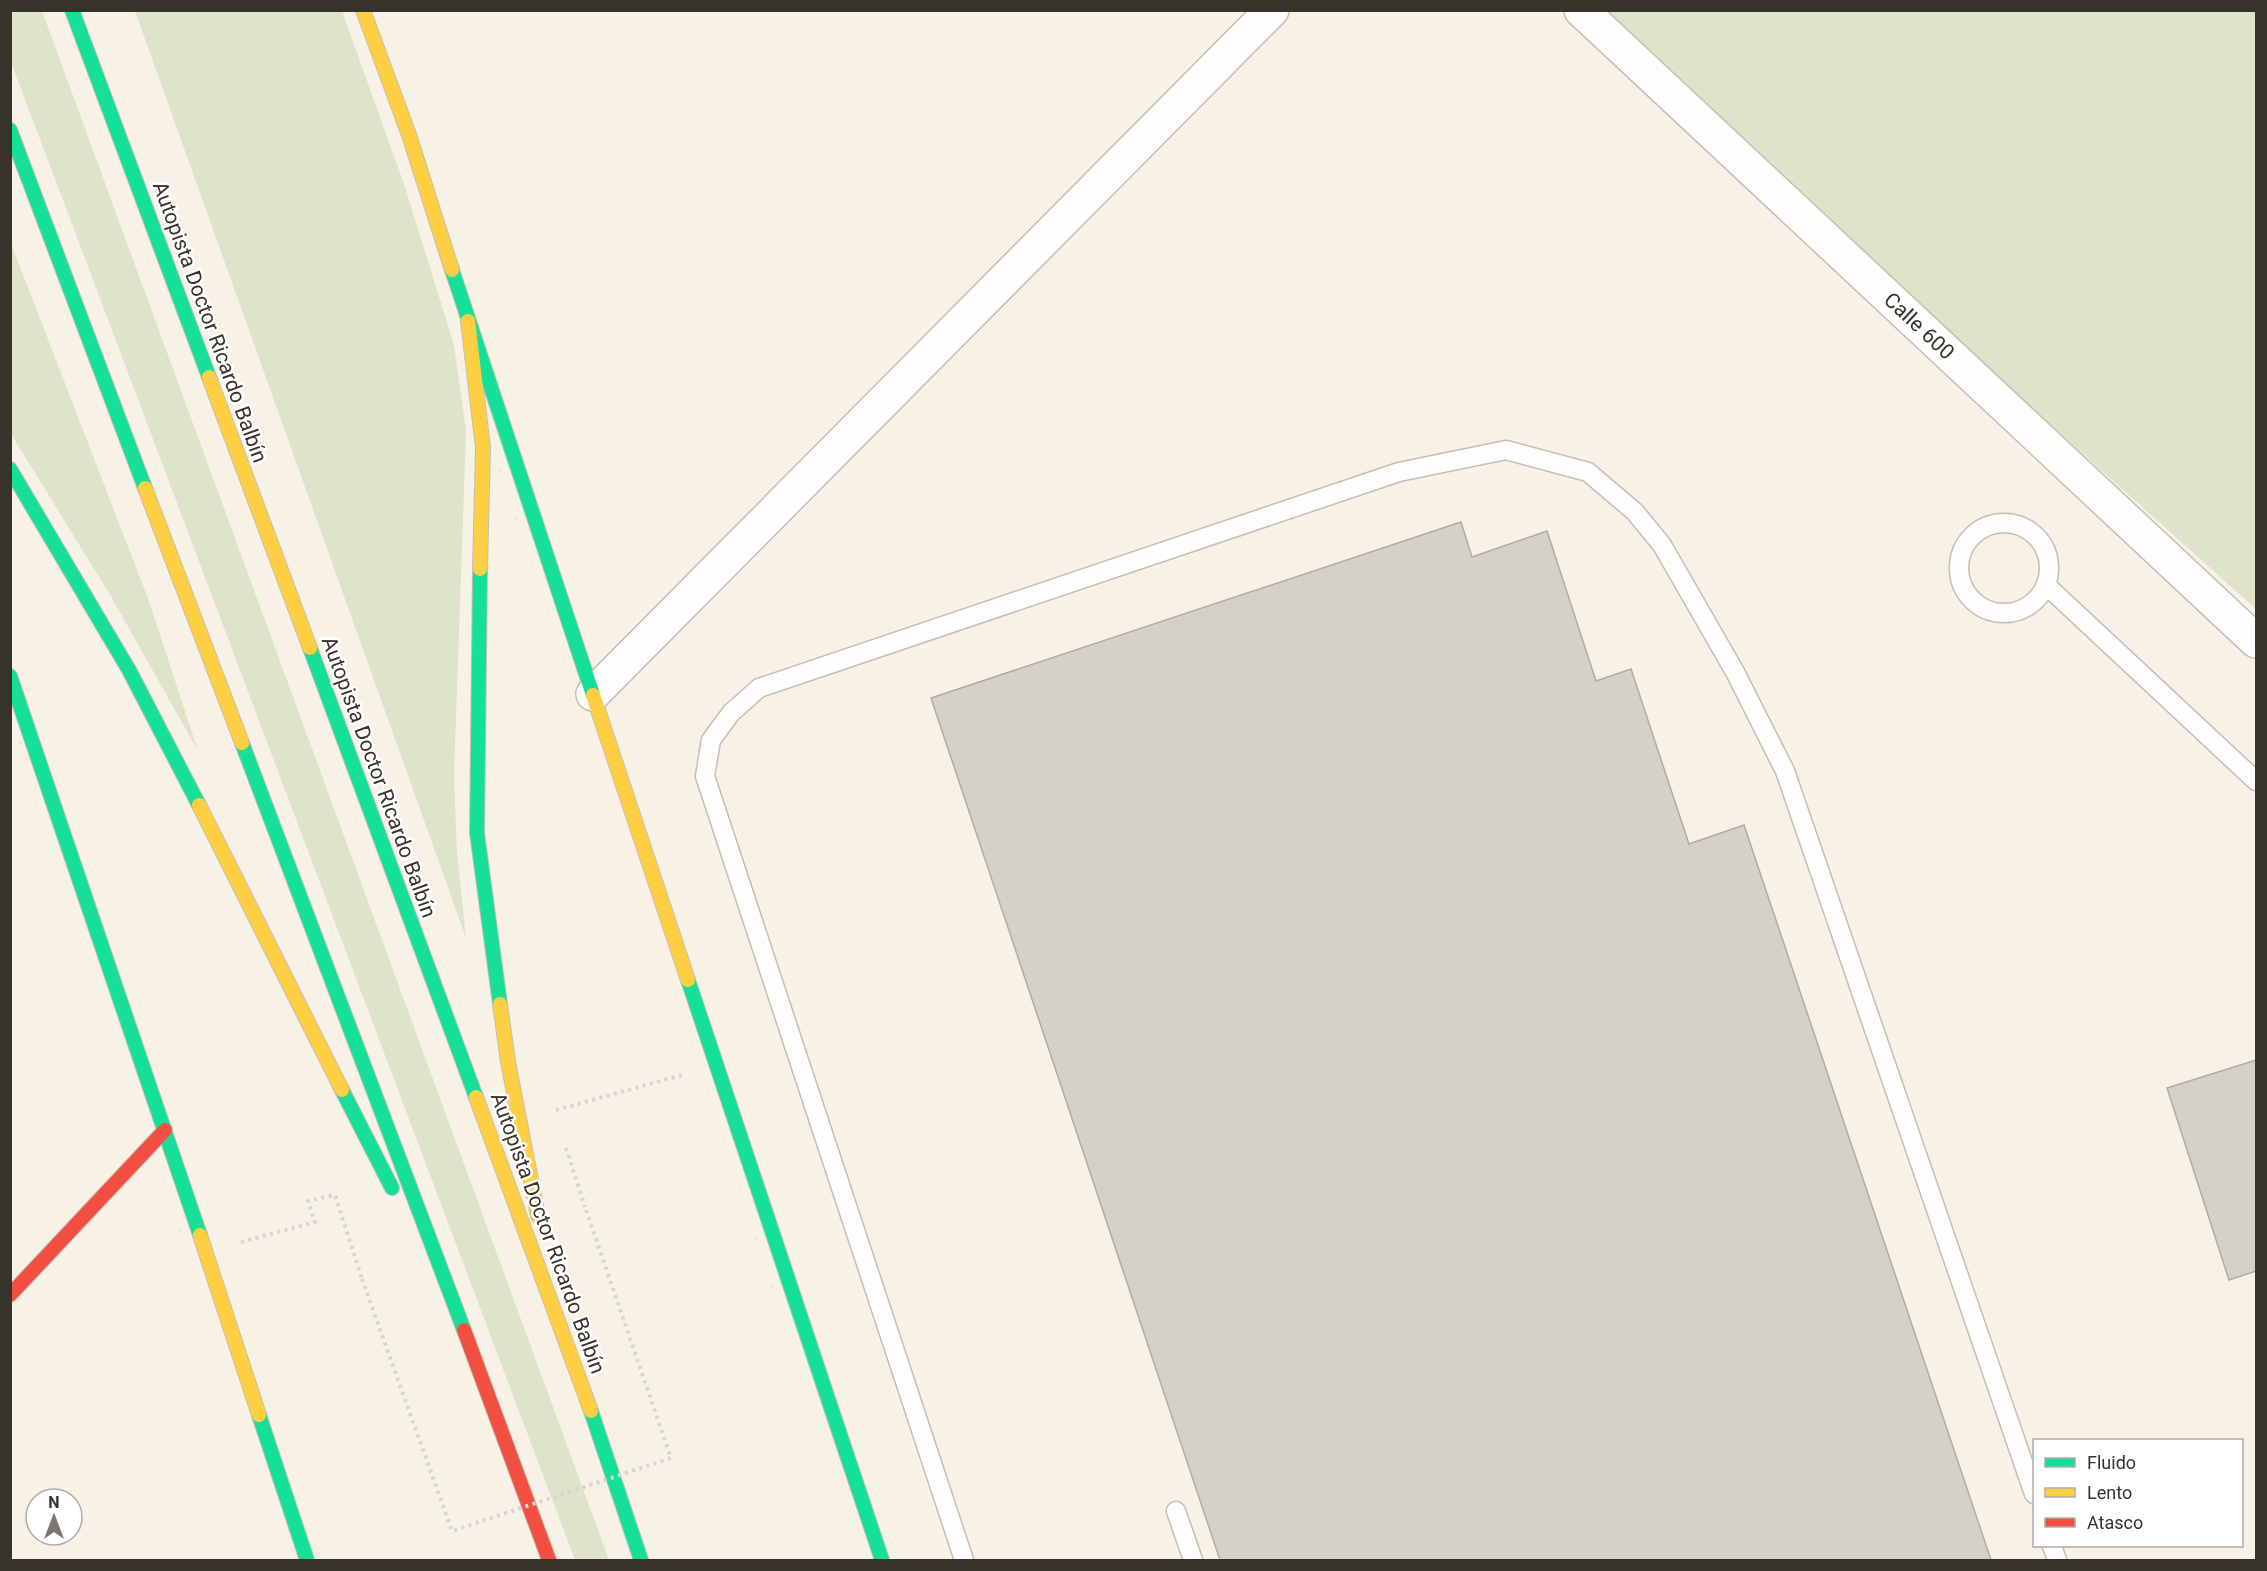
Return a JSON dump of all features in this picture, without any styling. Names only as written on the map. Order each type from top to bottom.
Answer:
[{"type":"main road","name":"Autopista Doctor Ricardo Balbín","points":[[72,10],[565,1335],[641,1560]]},
{"type":"main road","points":[[363,10],[410,135],[468,321],[882,1560]]},
{"type":"main road","points":[[10,130],[464,1329],[549,1560]]},
{"type":"main road","points":[[468,321],[483,448],[476,755],[477,833],[508,1062],[542,1236],[565,1335]]},
{"type":"main road","points":[[10,469],[129,670],[175,757],[464,1329]]},
{"type":"main road","points":[[10,676],[165,1130],[307,1560]]},
{"type":"main road","points":[[10,1295],[165,1130]]},
{"type":"street","points":[[593,694],[1272,10]]},
{"type":"street","name":"Calle 600","points":[[1581,10],[2256,640]]},
{"type":"lane","points":[[964,1560],[705,776],[711,740],[731,713],[759,688],[1400,472],[1506,450],[1588,472],[1635,512],[1662,545],[1766,731],[1785,771],[2033,1491]]},
{"type":"lane","points":[[2015,524],[2029,530],[2040,541],[2047,555],[2049,570],[2046,585],[2038,598],[2013,612],[1999,613],[1985,608],[1973,601],[1964,590],[1959,569],[1962,548],[1971,536],[1992,525],[2015,524]]},
{"type":"lane","points":[[2046,585],[2256,781]]},
{"type":"lane","points":[[1176,1511],[1192,1560]]},
{"type":"path","points":[[558,1122],[554,1111],[716,1066]]},
{"type":"path","points":[[205,1252],[315,1222],[308,1201],[335,1195],[362,1279],[452,1531],[671,1458],[565,1143]]},
{"type":"green space","points":[[11,10],[42,11],[609,1560],[575,1560],[11,62]]},
{"type":"green space","points":[[135,11],[342,11],[404,184],[454,345],[466,431],[454,776],[457,853],[466,938]]},
{"type":"green space","points":[[1589,11],[2256,11],[2256,609]]},
{"type":"green space","points":[[10,241],[149,601],[198,751],[112,598],[11,434]]},
{"type":"building","points":[[1461,522],[1472,557],[1547,531],[1596,681],[1631,669],[1689,844],[1744,825],[1991,1560],[1220,1560],[931,698]]},
{"type":"building","points":[[2256,1060],[2256,1271],[2229,1280],[2167,1088]]},
{"type":"traffic: fast","points":[[72,10],[209,377]]},
{"type":"traffic: fast","points":[[10,130],[145,488]]},
{"type":"traffic: fast","points":[[452,270],[593,695]]},
{"type":"traffic: fast","points":[[10,469],[129,670],[199,805]]},
{"type":"traffic: fast","points":[[480,569],[477,833],[500,1004]]},
{"type":"traffic: fast","points":[[310,648],[476,1097]]},
{"type":"traffic: fast","points":[[10,676],[200,1235]]},
{"type":"traffic: fast","points":[[242,743],[464,1330]]},
{"type":"traffic: fast","points":[[688,980],[882,1560]]},
{"type":"traffic: fast","points":[[342,1090],[392,1188]]},
{"type":"traffic: fast","points":[[591,1411],[641,1560]]},
{"type":"traffic: fast","points":[[259,1415],[307,1560]]},
{"type":"traffic: slow","points":[[363,10],[409,135],[452,270]]},
{"type":"traffic: slow","points":[[468,321],[483,448],[480,569]]},
{"type":"traffic: slow","points":[[209,377],[310,648]]},
{"type":"traffic: slow","points":[[145,488],[242,743]]},
{"type":"traffic: slow","points":[[593,695],[688,980]]},
{"type":"traffic: slow","points":[[199,805],[342,1090]]},
{"type":"traffic: slow","points":[[500,1004],[508,1062],[538,1216]]},
{"type":"traffic: slow","points":[[476,1097],[591,1411]]},
{"type":"traffic: slow","points":[[200,1235],[259,1415]]},
{"type":"traffic: jam","points":[[10,1295],[165,1130]]},
{"type":"traffic: jam","points":[[464,1330],[549,1560]]}]
